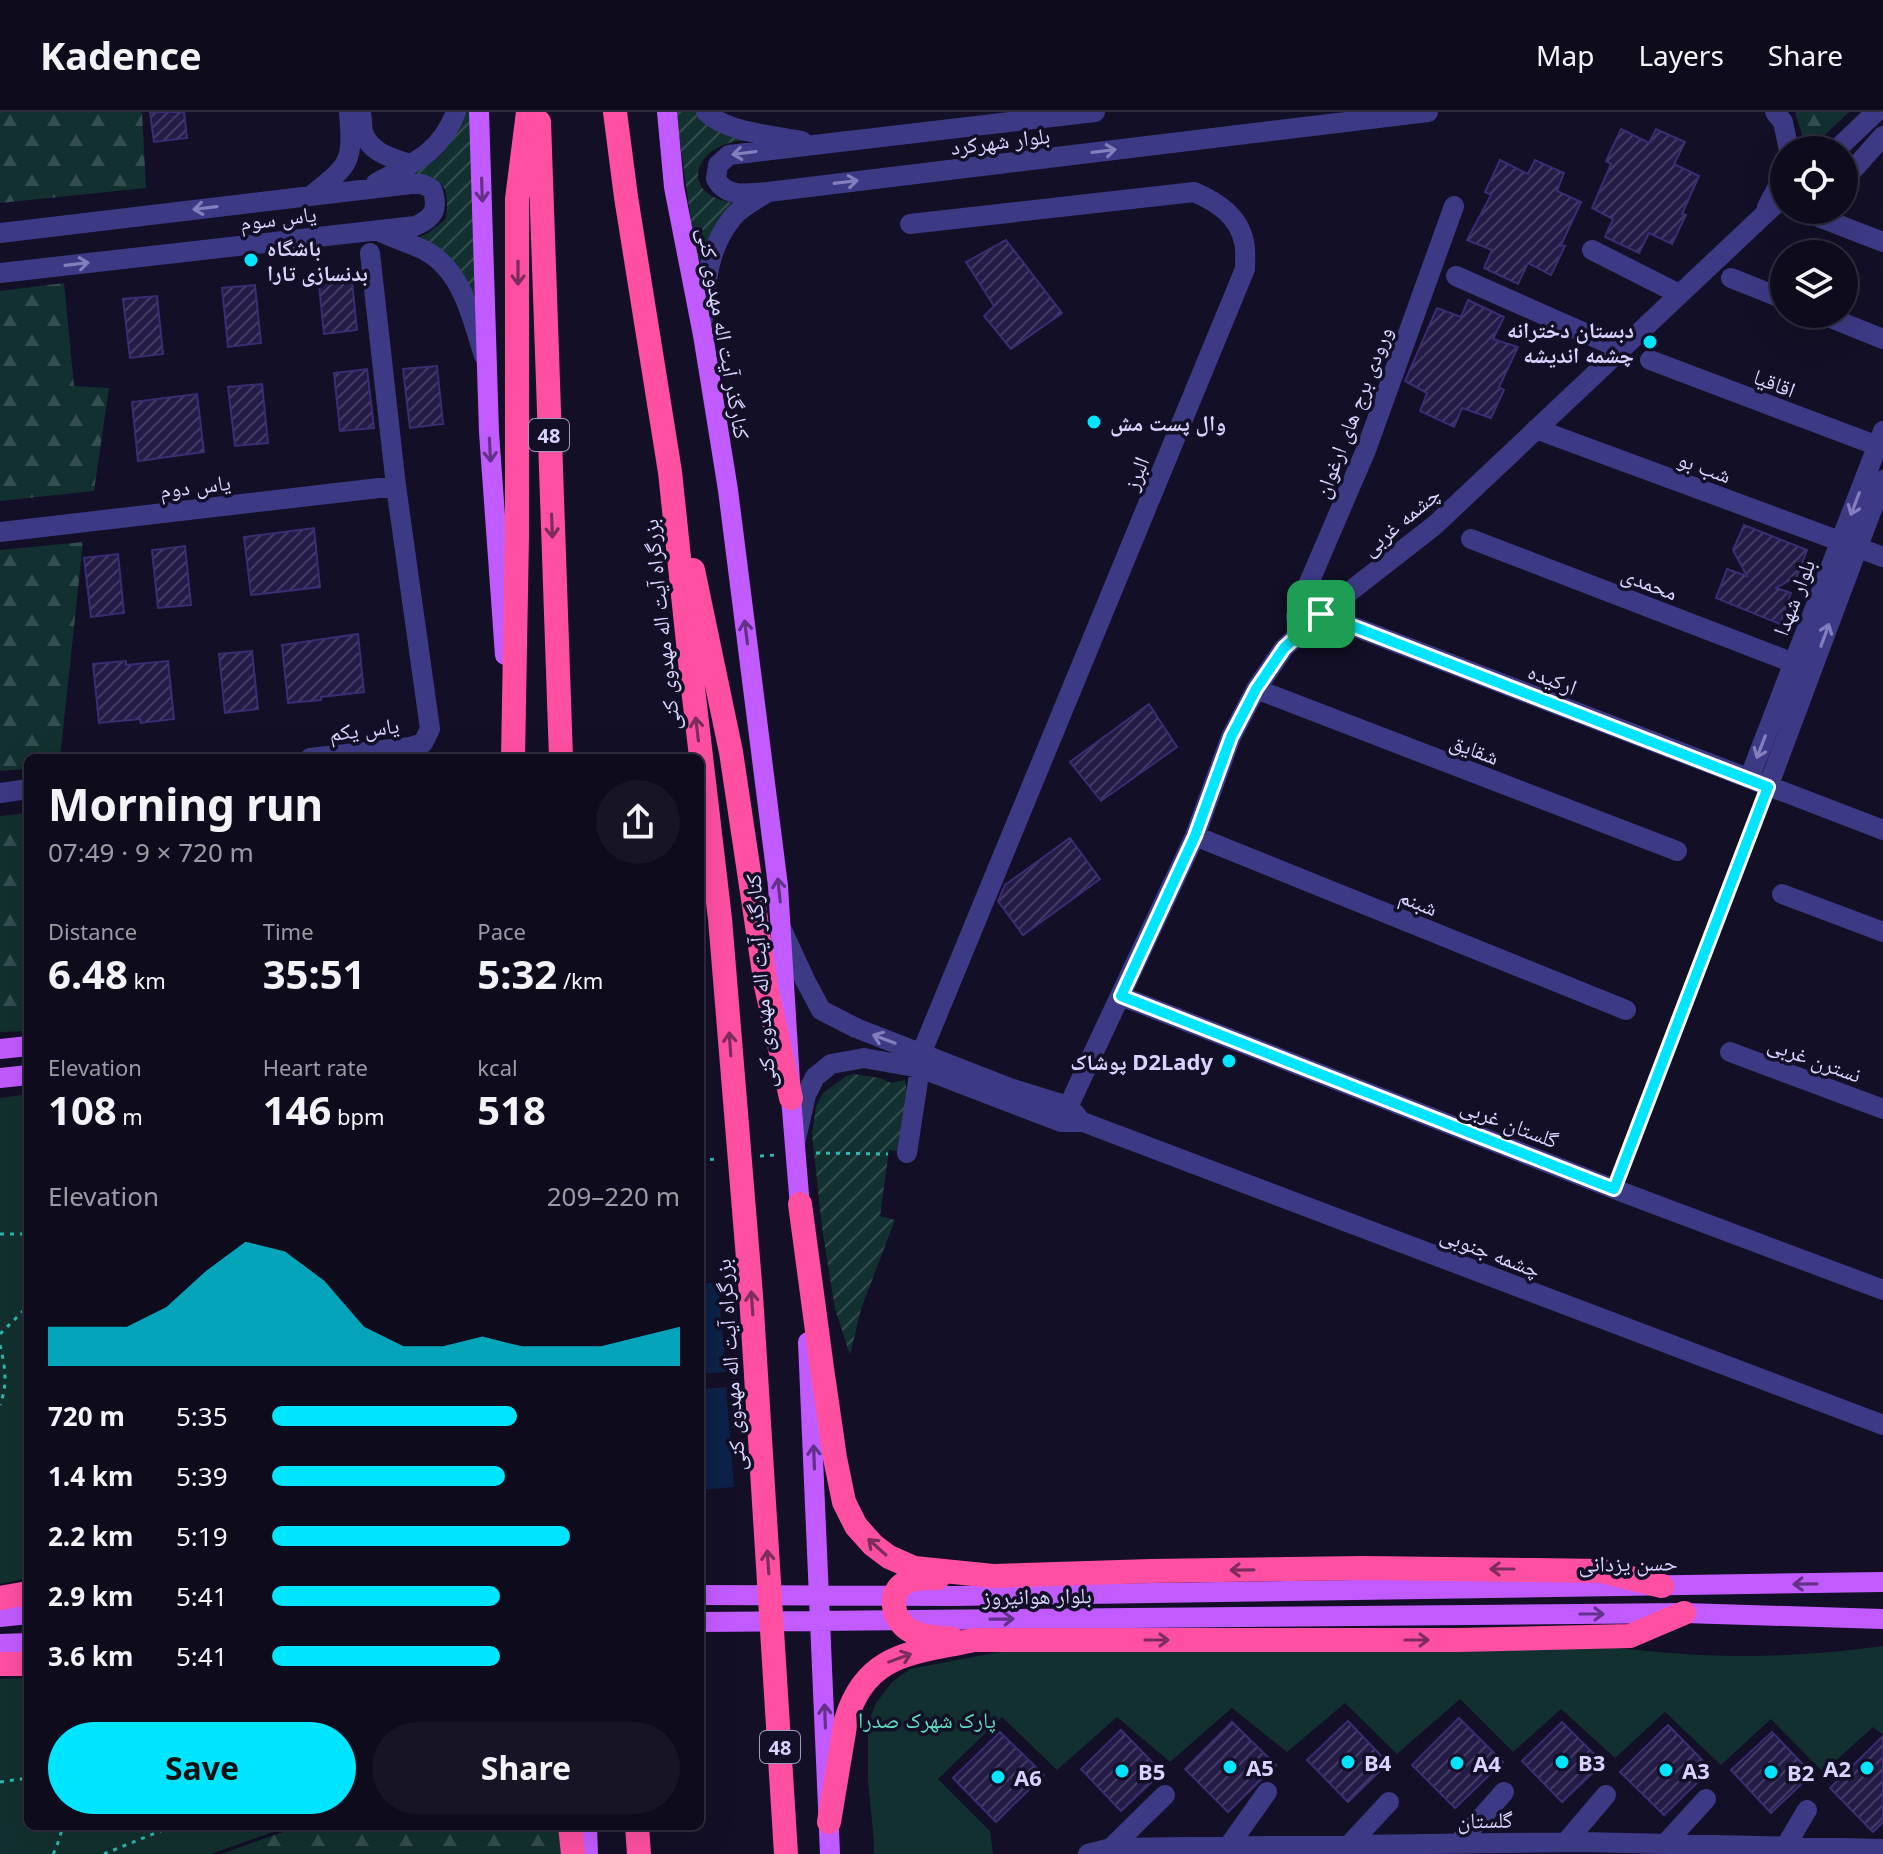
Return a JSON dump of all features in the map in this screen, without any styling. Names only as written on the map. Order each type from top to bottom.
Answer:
[{"type":"highway","points":[[513,754],[517,199],[528,112]]},
{"type":"highway","name":"48","points":[[539,112],[561,754]]},
{"type":"highway","name":"بزرگراه آیت اله مهدوی کنی","points":[[615,112],[670,472],[701,754]]},
{"type":"highway","points":[[670,472],[729,738],[766,986],[791,1098]]},
{"type":"highway","name":"بزرگراه آیت اله مهدوی کنی","points":[[704,782],[720,919],[751,1295],[786,1854]]},
{"type":"highway","points":[[800,1204],[835,1458],[844,1502],[856,1526],[889,1557],[914,1568],[993,1576]]},
{"type":"highway","points":[[1662,1586],[1602,1571],[1364,1568],[1151,1571],[916,1579],[906,1582],[897,1590],[894,1603],[900,1623],[910,1631],[926,1637],[974,1640],[1458,1640],[1630,1636],[1684,1613]]},
{"type":"highway","points":[[0,1598],[24,1594]]},
{"type":"highway","points":[[829,1822],[846,1720],[855,1696],[867,1679],[884,1664],[901,1656],[974,1640]]},
{"type":"highway","points":[[0,1664],[24,1664]]},
{"type":"highway","points":[[570,1830],[573,1854]]},
{"type":"highway","points":[[637,1830],[639,1854]]},
{"type":"main road","points":[[479,112],[492,475],[513,754]]},
{"type":"main road","name":"کنارگذر آیت اله مهدوی کنی","points":[[667,112],[674,187],[703,335],[728,490],[778,886],[813,1420],[830,1854]]},
{"type":"main road","points":[[0,1049],[24,1046]]},
{"type":"main road","points":[[0,1078],[24,1075]]},
{"type":"main road","name":"حسن یزدانی","points":[[1374,1590],[1883,1582]]},
{"type":"main road","name":"بلوار هوانیروز","points":[[704,1595],[955,1596],[1374,1590]]},
{"type":"main road","points":[[1684,1613],[1883,1619]]},
{"type":"main road","name":"بلوار هوانیروز","points":[[704,1622],[1684,1613]]},
{"type":"main road","points":[[0,1617],[24,1614]]},
{"type":"main road","points":[[0,1644],[24,1643]]},
{"type":"main road","points":[[587,1830],[588,1854]]},
{"type":"street","points":[[312,195],[341,172],[348,162],[351,138],[349,112]]},
{"type":"street","points":[[361,112],[364,133],[373,148],[385,156],[410,164]]},
{"type":"street","name":"یاس سوم","points":[[0,233],[366,188],[426,156],[437,145],[456,112]]},
{"type":"street","points":[[706,112],[730,127],[821,144]]},
{"type":"street","name":"بلوار شهرکرد","points":[[1095,112],[729,155],[718,165],[716,179],[725,191],[732,193],[768,192],[1428,112]]},
{"type":"street","points":[[1775,112],[1783,122],[1786,136]]},
{"type":"street","points":[[1851,136],[1876,112]]},
{"type":"street","points":[[1858,164],[1883,136]]},
{"type":"street","points":[[366,188],[422,184],[432,189],[436,199],[434,211],[427,221],[415,226],[374,230]]},
{"type":"street","points":[[703,335],[705,284],[712,253],[733,216],[768,192]]},
{"type":"street","name":"البرز","points":[[907,1153],[920,1061],[1245,269],[1244,241],[1233,215],[1194,192],[910,224]]},
{"type":"street","points":[[1763,216],[1770,202]]},
{"type":"street","name":"ورودی برج های ارغوان","points":[[1299,634],[1296,616],[1366,450],[1454,206]]},
{"type":"street","name":"چشمه غربی","points":[[1065,1114],[1195,836],[1231,737],[1256,689],[1284,648],[1321,614],[1435,525],[1770,209]]},
{"type":"street","points":[[1841,224],[1883,242]]},
{"type":"street","name":"یاس سوم","points":[[0,273],[374,230],[427,251],[451,271],[466,301],[487,365]]},
{"type":"street","points":[[1592,250],[1679,294]]},
{"type":"street","points":[[370,253],[396,486]]},
{"type":"street","points":[[1456,276],[1621,349]]},
{"type":"street","points":[[1731,278],[1770,293]]},
{"type":"street","points":[[1856,328],[1883,339]]},
{"type":"street","name":"اقاقیا","points":[[1650,360],[1881,442]]},
{"type":"street","name":"شب بو","points":[[1536,429],[1883,557]]},
{"type":"street","name":"بلوار شهدا","points":[[1768,787],[1803,666],[1849,544],[1881,442]]},
{"type":"street","name":"بلوار شهدا","points":[[1849,544],[1883,480]]},
{"type":"street","name":"یاس دوم","points":[[0,532],[396,486]]},
{"type":"street","name":"یاس یکم","points":[[346,754],[410,747],[423,743],[430,729],[396,486]]},
{"type":"street","name":"محمدی","points":[[1471,539],[1803,666]]},
{"type":"street","name":"ارکیده","points":[[1321,614],[1883,830]]},
{"type":"street","name":"بلوار شهدا","points":[[1749,779],[1803,666]]},
{"type":"street","name":"شقایق","points":[[1256,689],[1677,851]]},
{"type":"street","points":[[0,793],[24,790]]},
{"type":"street","name":"شبنم","points":[[1195,836],[1626,1010]]},
{"type":"street","points":[[1782,894],[1883,932]]},
{"type":"street","name":"چشمه جنوبی","points":[[782,930],[821,1010],[920,1061],[1883,1425]]},
{"type":"street","name":"گلستان غربی","points":[[1121,996],[1614,1189],[1883,1290]]},
{"type":"street","name":"نسترن غربی","points":[[1730,1052],[1883,1109]]},
{"type":"street","name":"چشمه جنوبی","points":[[795,1143],[806,1095],[815,1077],[831,1064],[864,1058],[920,1061]]},
{"type":"street","points":[[1228,1847],[1267,1792]]},
{"type":"street","points":[[1458,1844],[1504,1792]]},
{"type":"street","points":[[1111,1848],[1165,1795]]},
{"type":"street","points":[[1566,1842],[1606,1795]]},
{"type":"street","points":[[1665,1844],[1706,1799]]},
{"type":"street","points":[[1349,1845],[1389,1802]]},
{"type":"street","points":[[1785,1847],[1807,1810]]},
{"type":"street","name":"گلستان","points":[[1088,1854],[1111,1848],[1566,1842],[1836,1851],[1882,1848]]},
{"type":"path","points":[[1614,1189],[1768,787]]},
{"type":"path","points":[[814,1153],[907,1153]]},
{"type":"path","points":[[0,1234],[24,1234]]},
{"type":"path","points":[[0,1334],[24,1310]]},
{"type":"path","points":[[0,1345],[5,1392],[0,1405]]},
{"type":"path","points":[[0,1782],[24,1779]]},
{"type":"path","points":[[53,1854],[62,1830]]},
{"type":"path","points":[[104,1854],[163,1830]]},
{"type":"green space","points":[[0,112],[142,112],[146,188],[0,203]]},
{"type":"green space","points":[[461,112],[470,112],[474,313],[417,238],[446,219],[445,190],[437,180],[409,175],[430,164],[444,151],[454,135]]},
{"type":"green space","points":[[676,112],[695,112],[704,120],[757,139],[719,147],[707,155],[700,166],[698,179],[706,192],[735,204],[716,224],[697,266]]},
{"type":"green space","points":[[1795,112],[1849,112],[1824,136],[1802,136]]},
{"type":"green space","points":[[64,283],[74,386],[109,388],[94,491],[0,501],[0,291]]},
{"type":"green space","points":[[83,542],[60,754],[24,754],[24,769],[0,771],[0,550]]},
{"type":"green space","points":[[24,813],[24,1031],[0,1032],[0,816]]},
{"type":"green space","points":[[853,1074],[891,1083],[905,1080],[907,1093],[899,1151],[889,1150],[880,1216],[895,1220],[861,1309],[850,1355],[835,1309],[812,1134],[816,1106],[823,1093]]},
{"type":"green space","points":[[24,1095],[24,1579],[0,1584],[0,1098]]},
{"type":"green space","name":"پارک شهرک صدرا","points":[[1598,1646],[1677,1654],[1748,1656],[1883,1646],[1883,1735],[1873,1727],[1823,1772],[1771,1719],[1721,1765],[1665,1712],[1615,1758],[1561,1709],[1513,1752],[1460,1699],[1397,1754],[1345,1703],[1287,1752],[1232,1708],[1170,1762],[1117,1717],[1057,1770],[1002,1717],[938,1779],[990,1831],[993,1854],[874,1854],[868,1781],[868,1722],[876,1703],[892,1682],[910,1669],[999,1652]]},
{"type":"green space","points":[[24,1678],[24,1830],[279,1830],[211,1854],[0,1854],[0,1679]]},
{"type":"green space","points":[[289,1830],[563,1830],[565,1854],[221,1854]]},
{"type":"water","points":[[718,1282],[726,1372],[704,1374],[704,1284]]},
{"type":"water","points":[[726,1387],[734,1487],[704,1490],[704,1389]]},
{"type":"building","points":[[150,112],[184,112],[187,138],[154,142]]},
{"type":"building","points":[[1621,129],[1649,143],[1656,129],[1685,142],[1674,164],[1699,176],[1672,244],[1649,233],[1639,253],[1605,237],[1613,219],[1592,208],[1611,164],[1606,161]]},
{"type":"building","points":[[1500,160],[1528,174],[1535,160],[1564,173],[1557,191],[1581,202],[1551,275],[1528,263],[1518,284],[1484,268],[1492,250],[1467,240],[1491,195],[1485,192]]},
{"type":"building","points":[[1006,240],[1062,313],[1011,349],[984,316],[994,306],[966,262]]},
{"type":"building","points":[[351,272],[357,330],[324,334],[318,275]]},
{"type":"building","points":[[255,285],[261,343],[228,347],[222,288]]},
{"type":"building","points":[[157,296],[163,354],[130,358],[123,299]]},
{"type":"building","points":[[1468,300],[1504,317],[1493,339],[1518,347],[1499,387],[1504,390],[1491,418],[1462,408],[1454,427],[1420,411],[1427,393],[1405,381],[1437,308],[1461,317]]},
{"type":"building","points":[[437,366],[443,424],[410,428],[403,369]]},
{"type":"building","points":[[367,369],[374,428],[340,431],[334,373]]},
{"type":"building","points":[[262,384],[268,443],[235,446],[228,387]]},
{"type":"building","points":[[197,394],[204,452],[138,461],[132,402]]},
{"type":"building","points":[[1744,525],[1807,550],[1797,576],[1776,588],[1791,593],[1780,624],[1716,598],[1727,569],[1747,576],[1733,550]]},
{"type":"building","points":[[314,528],[320,587],[251,595],[244,537]]},
{"type":"building","points":[[185,546],[191,605],[158,608],[152,550]]},
{"type":"building","points":[[118,554],[124,613],[91,617],[84,558]]},
{"type":"building","points":[[358,634],[364,692],[288,703],[282,645]]},
{"type":"building","points":[[252,651],[258,709],[225,713],[219,654]]},
{"type":"building","points":[[126,661],[126,665],[168,661],[174,719],[99,723],[93,664]]},
{"type":"building","points":[[1149,704],[1177,747],[1101,801],[1070,762]]},
{"type":"building","points":[[1070,838],[1100,879],[1023,935],[998,901],[1005,885]]},
{"type":"building","name":"A4","points":[[1459,1718],[1503,1762],[1455,1808],[1412,1765]]},
{"type":"building","name":"B4","points":[[1348,1721],[1388,1763],[1348,1802],[1307,1760]]},
{"type":"building","name":"A5","points":[[1232,1722],[1276,1765],[1228,1812],[1185,1769]]},
{"type":"building","name":"B3","points":[[1562,1722],[1603,1763],[1562,1802],[1522,1761]]},
{"type":"building","name":"A3","points":[[1668,1725],[1711,1769],[1664,1815],[1620,1772]]},
{"type":"building","name":"B5","points":[[1121,1730],[1162,1772],[1121,1811],[1081,1769]]},
{"type":"building","name":"A6","points":[[1000,1732],[1044,1775],[996,1822],[953,1778]]},
{"type":"building","name":"B2","points":[[1772,1732],[1812,1774],[1771,1813],[1731,1770]]},
{"type":"building","name":"A2","points":[[1883,1736],[1883,1822],[1873,1832],[1830,1788]]},
{"type":"place","name":"باشگاه بدنسازی تارا","points":[[251,260]]},
{"type":"place","name":"دبستان دخترانه چشمه اندیشه","points":[[1650,342]]},
{"type":"place","name":"وال پست مش","points":[[1094,422]]},
{"type":"place","name":"پوشاک D2Lady","points":[[1229,1061]]},
{"type":"place","name":"B4","points":[[1348,1762]]},
{"type":"place","name":"B3","points":[[1562,1762]]},
{"type":"place","name":"A4","points":[[1457,1763]]},
{"type":"place","name":"A5","points":[[1230,1767]]},
{"type":"place","name":"A2","points":[[1867,1768]]},
{"type":"place","name":"A3","points":[[1666,1770]]},
{"type":"place","name":"B5","points":[[1122,1771]]},
{"type":"place","name":"B2","points":[[1771,1772]]},
{"type":"place","name":"A6","points":[[998,1777]]},
{"type":"route","points":[[1321,614],[1768,787],[1614,1189],[1121,996],[1195,836],[1231,737],[1256,689],[1284,648],[1321,614]]}]
